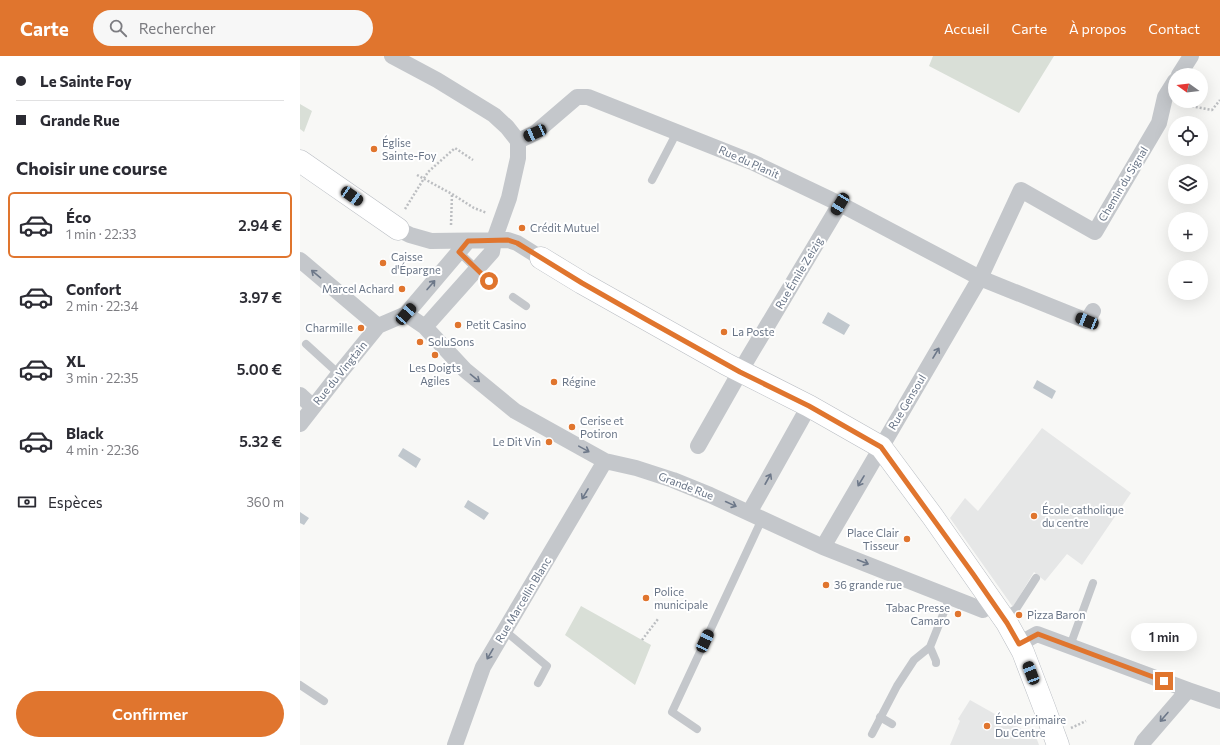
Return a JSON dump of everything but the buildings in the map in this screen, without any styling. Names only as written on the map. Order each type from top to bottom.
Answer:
[{"type":"main road","points":[[300,160],[402,219]]},
{"type":"main road","points":[[541,258],[582,283],[740,372],[809,406],[881,447],[998,609],[1019,644],[1044,706],[1061,738]]},
{"type":"street","points":[[392,56],[437,80],[494,115],[507,127],[518,141],[518,158],[501,240],[477,269],[425,326]]},
{"type":"street","points":[[1183,68],[1191,56]]},
{"type":"street","name":"Chemin du Signal","points":[[980,278],[1021,190],[1095,232],[1159,123],[1165,97],[1168,92]]},
{"type":"street","name":"Rue du Planit","points":[[518,141],[535,133],[546,125],[577,97],[588,97],[752,162],[840,204],[980,278],[1087,321],[1093,310]]},
{"type":"street","name":"Rue Émile Zeizig","points":[[698,446],[740,372],[840,204]]},
{"type":"street","points":[[402,219],[410,235],[431,241],[464,246],[501,240],[517,243],[541,258]]},
{"type":"street","points":[[300,260],[381,325],[406,314],[464,246]]},
{"type":"street","name":"Rue Gensoul","points":[[823,547],[980,278]]},
{"type":"street","name":"Grande Rue","points":[[406,314],[425,326],[465,370],[515,411],[605,461],[636,468],[673,480],[710,495],[823,547],[983,610],[998,609]]},
{"type":"street","name":"Rue du Vingtain","points":[[300,424],[339,374],[381,325]]},
{"type":"street","points":[[300,395],[313,407]]},
{"type":"street","points":[[756,516],[809,406]]},
{"type":"street","name":"Rue Marcellin Blanc","points":[[455,745],[483,667],[605,461]]},
{"type":"street","points":[[1019,644],[1038,634],[1220,701]]},
{"type":"street","points":[[1142,745],[1188,690]]},
{"type":"lane","points":[[652,180],[677,132]]},
{"type":"lane","points":[[464,246],[477,269],[489,281]]},
{"type":"lane","points":[[513,297],[526,306]]},
{"type":"lane","points":[[306,344],[339,374]]},
{"type":"lane","points":[[697,729],[672,712],[756,516]]},
{"type":"lane","points":[[998,609],[1016,609],[1036,578]]},
{"type":"lane","points":[[1070,646],[1093,583]]},
{"type":"lane","points":[[872,734],[897,686],[914,660],[930,647],[950,597]]},
{"type":"lane","points":[[504,630],[547,666],[538,683]]},
{"type":"lane","points":[[930,647],[936,663]]},
{"type":"lane","points":[[300,685],[324,701]]},
{"type":"lane","points":[[880,717],[892,724]]},
{"type":"path","points":[[1163,106],[1174,103],[1212,110],[1220,100]]},
{"type":"path","points":[[402,219],[428,172],[455,148],[473,160]]},
{"type":"path","points":[[417,175],[474,208],[493,216]]},
{"type":"path","points":[[450,227],[452,194]]},
{"type":"path","points":[[642,640],[658,619]]},
{"type":"path","points":[[1061,738],[1086,721]]},
{"type":"shaded area","points":[[933,56],[1054,56],[1019,113],[929,66]]},
{"type":"shaded area","points":[[300,104],[312,111],[304,132],[300,129]]},
{"type":"shaded area","points":[[828,312],[850,325],[844,335],[822,323]]},
{"type":"shaded area","points":[[1037,380],[1056,391],[1052,399],[1033,388]]},
{"type":"shaded area","name":"École catholique du centre","points":[[1042,428],[1131,493],[1082,565],[1067,554],[1045,581],[1034,572],[1013,607],[950,518],[965,498],[978,511]]},
{"type":"shaded area","points":[[403,448],[421,459],[416,468],[398,456]]},
{"type":"shaded area","points":[[468,500],[489,513],[484,520],[464,507]]},
{"type":"shaded area","points":[[300,512],[309,518],[304,525],[300,523]]},
{"type":"shaded area","points":[[581,606],[651,645],[635,685],[565,635]]},
{"type":"shaded area","name":"École primaire Du Centre","points":[[970,700],[1036,737],[1039,745],[950,745],[960,721],[958,719]]},
{"type":"place","name":"Église Sainte-Foy","points":[[374,149]]},
{"type":"place","name":"Crédit Mutuel","points":[[522,228]]},
{"type":"place","name":"Caisse d'Épargne","points":[[383,263]]},
{"type":"place","name":"Marcel Achard","points":[[402,289]]},
{"type":"place","name":"Petit Casino","points":[[458,325]]},
{"type":"place","name":"Charmille","points":[[361,328]]},
{"type":"place","name":"La Poste","points":[[724,332]]},
{"type":"place","name":"SoluSons","points":[[420,342]]},
{"type":"place","name":"Les Doigts Agiles","points":[[435,355]]},
{"type":"place","name":"Régine","points":[[554,382]]},
{"type":"place","name":"Cerise et Potiron","points":[[572,427]]},
{"type":"place","name":"Le Dit Vin","points":[[549,442]]},
{"type":"place","name":"École catholique du centre","points":[[1034,516]]},
{"type":"place","name":"Place Clair Tisseur","points":[[907,539]]},
{"type":"place","name":"36 grande rue","points":[[826,585]]},
{"type":"place","name":"Police municipale","points":[[646,598]]},
{"type":"place","name":"Tabac Presse Camaro","points":[[958,614]]},
{"type":"place","name":"Pizza Baron","points":[[1019,615]]},
{"type":"place","name":"École primaire Du Centre","points":[[987,726]]},
{"type":"route","points":[[489,281],[459,252],[468,241],[508,240],[517,243],[582,283],[740,372],[809,406],[881,447],[973,574],[1007,623],[1019,644],[1038,634],[1164,681]]}]
